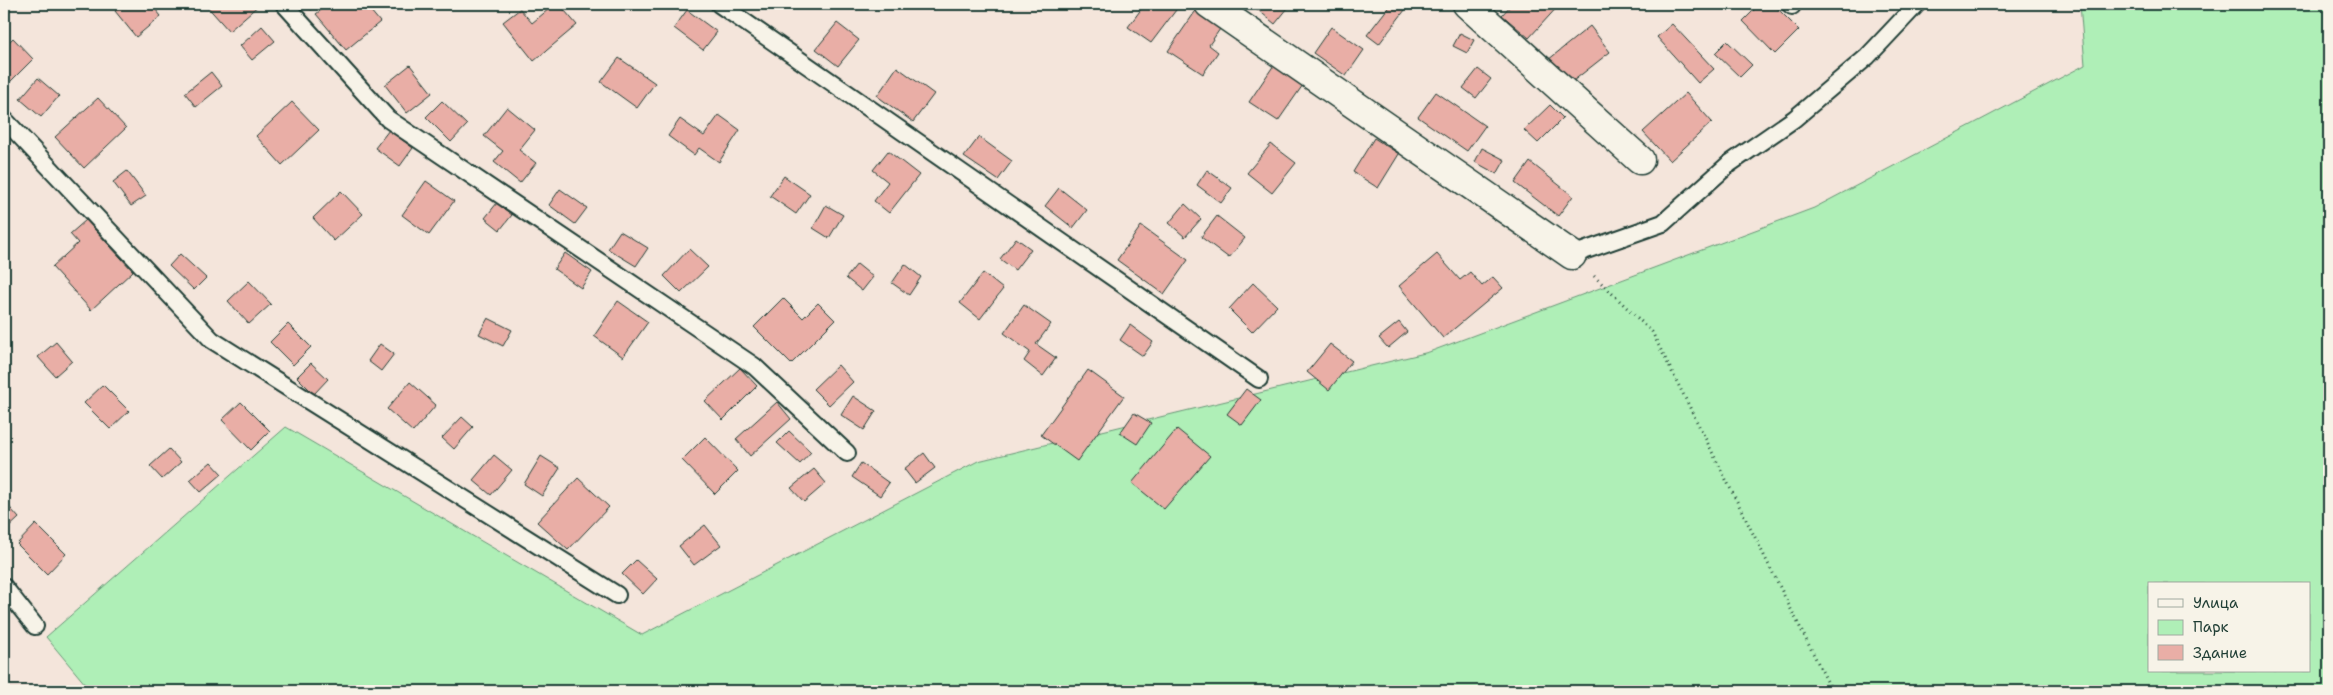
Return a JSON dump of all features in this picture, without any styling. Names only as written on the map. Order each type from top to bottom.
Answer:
[{"type":"street","points":[[1209,4],[1572,255]]},
{"type":"street","points":[[1467,4],[1640,160]]},
{"type":"lane","points":[[284,4],[388,119],[754,366],[847,453]]},
{"type":"lane","points":[[719,4],[1259,379]]},
{"type":"lane","points":[[1572,255],[1663,223],[1729,164],[1794,119],[1867,57],[1917,4]]},
{"type":"lane","points":[[4,119],[212,340],[617,595]]},
{"type":"lane","points":[[4,587],[35,626]]},
{"type":"path","points":[[1572,255],[1652,332],[1832,691]]},
{"type":"green space","points":[[2080,4],[2329,4],[2329,691],[91,691],[46,637],[286,427],[642,635],[978,461],[1429,352],[1814,208],[2085,65]]},
{"type":"building","points":[[125,4],[151,4],[161,16],[136,37],[115,11]]},
{"type":"building","points":[[205,4],[260,4],[229,31]]},
{"type":"building","points":[[305,4],[319,4],[311,10]]},
{"type":"building","points":[[329,4],[365,4],[380,22],[346,50],[316,14]]},
{"type":"building","points":[[555,4],[559,4],[577,25],[534,61],[503,22],[520,9],[532,23]]},
{"type":"building","points":[[1145,4],[1167,4],[1176,10],[1151,43],[1128,27]]},
{"type":"building","points":[[1251,4],[1283,4],[1288,8],[1275,24]]},
{"type":"building","points":[[1391,4],[1397,4],[1405,10],[1379,44],[1367,35]]},
{"type":"building","points":[[1512,4],[1560,4],[1529,38],[1502,15]]},
{"type":"building","points":[[1760,4],[1773,4],[1799,30],[1775,54],[1743,21]]},
{"type":"building","points":[[1197,9],[1222,26],[1209,45],[1218,52],[1203,74],[1168,51]]},
{"type":"building","points":[[687,10],[717,32],[703,50],[674,28]]},
{"type":"building","points":[[837,23],[859,40],[838,66],[816,49]]},
{"type":"building","points":[[1672,24],[1714,69],[1698,83],[1657,37]]},
{"type":"building","points":[[262,26],[275,41],[252,60],[240,46]]},
{"type":"building","points":[[1590,26],[1610,52],[1568,85],[1548,60]]},
{"type":"building","points":[[1331,27],[1364,50],[1346,76],[1313,53]]},
{"type":"building","points":[[1460,33],[1474,40],[1467,53],[1453,46]]},
{"type":"building","points":[[13,38],[33,59],[4,88],[4,47]]},
{"type":"building","points":[[1727,41],[1752,65],[1740,77],[1715,53]]},
{"type":"building","points":[[619,58],[655,83],[637,108],[601,82]]},
{"type":"building","points":[[1276,62],[1305,82],[1278,121],[1249,102]]},
{"type":"building","points":[[410,65],[432,93],[407,113],[385,85]]},
{"type":"building","points":[[897,67],[934,94],[913,122],[877,96]]},
{"type":"building","points":[[1478,69],[1491,79],[1476,98],[1463,88]]},
{"type":"building","points":[[211,72],[222,86],[196,107],[185,93]]},
{"type":"building","points":[[38,78],[59,96],[41,117],[20,99]]},
{"type":"building","points":[[1436,92],[1485,126],[1467,151],[1418,117]]},
{"type":"building","points":[[1686,93],[1712,122],[1670,161],[1643,132]]},
{"type":"building","points":[[98,98],[126,128],[84,168],[55,137]]},
{"type":"building","points":[[442,101],[467,125],[451,142],[426,117]]},
{"type":"building","points":[[292,102],[319,130],[282,165],[256,136]]},
{"type":"building","points":[[1550,105],[1563,118],[1538,143],[1524,130]]},
{"type":"building","points":[[507,107],[535,130],[519,150],[536,163],[520,183],[494,162],[503,151],[484,136]]},
{"type":"building","points":[[719,115],[740,130],[719,162],[699,148],[694,155],[668,136],[680,119],[704,136]]},
{"type":"building","points":[[389,130],[413,148],[400,166],[375,148]]},
{"type":"building","points":[[979,137],[1012,161],[998,180],[964,157]]},
{"type":"building","points":[[1374,138],[1399,154],[1378,188],[1353,172]]},
{"type":"building","points":[[1271,144],[1296,163],[1272,193],[1247,173]]},
{"type":"building","points":[[1482,148],[1505,160],[1497,174],[1475,162]]},
{"type":"building","points":[[888,151],[919,175],[889,213],[874,201],[888,182],[873,170]]},
{"type":"building","points":[[1530,162],[1573,196],[1558,216],[1515,183]]},
{"type":"building","points":[[1207,170],[1232,188],[1221,203],[1197,185]]},
{"type":"building","points":[[127,171],[146,196],[131,206],[113,182]]},
{"type":"building","points":[[784,176],[810,194],[796,214],[770,196]]},
{"type":"building","points":[[426,181],[454,201],[429,235],[402,215]]},
{"type":"building","points":[[1059,188],[1087,210],[1073,228],[1045,206]]},
{"type":"building","points":[[560,189],[587,208],[575,224],[549,205]]},
{"type":"building","points":[[341,191],[363,214],[334,241],[313,218]]},
{"type":"building","points":[[497,203],[512,215],[500,230],[485,218]]},
{"type":"building","points":[[1185,204],[1201,219],[1185,237],[1169,223]]},
{"type":"building","points":[[826,205],[843,215],[829,238],[813,228]]},
{"type":"building","points":[[1217,216],[1245,238],[1229,258],[1201,237]]},
{"type":"building","points":[[86,220],[133,271],[91,310],[52,267],[78,243],[70,234]]},
{"type":"building","points":[[1141,226],[1188,260],[1164,294],[1117,260]]},
{"type":"building","points":[[620,231],[648,248],[636,266],[608,249]]},
{"type":"building","points":[[1016,238],[1031,249],[1015,270],[1000,259]]},
{"type":"building","points":[[689,249],[708,267],[681,293],[664,276]]},
{"type":"building","points":[[565,253],[592,272],[581,288],[554,269]]},
{"type":"building","points":[[180,254],[206,278],[194,290],[169,266]]},
{"type":"building","points":[[1437,254],[1460,280],[1470,272],[1482,286],[1493,277],[1503,288],[1443,338],[1399,286]]},
{"type":"building","points":[[857,264],[873,277],[862,291],[846,278]]},
{"type":"building","points":[[905,264],[921,277],[909,295],[892,283]]},
{"type":"building","points":[[983,273],[1003,289],[980,319],[960,303]]},
{"type":"building","points":[[249,281],[271,304],[249,324],[228,301]]},
{"type":"building","points":[[1253,283],[1277,306],[1252,332],[1229,309]]},
{"type":"building","points":[[783,298],[803,318],[818,303],[835,320],[791,364],[754,327]]},
{"type":"building","points":[[618,301],[648,322],[623,357],[594,336]]},
{"type":"building","points":[[1024,305],[1051,324],[1036,344],[1056,358],[1043,376],[1024,361],[1030,352],[1004,333]]},
{"type":"building","points":[[488,318],[512,330],[503,346],[479,334]]},
{"type":"building","points":[[1399,322],[1407,332],[1388,348],[1379,338]]},
{"type":"building","points":[[288,324],[311,347],[293,365],[270,342]]},
{"type":"building","points":[[1130,325],[1153,342],[1143,356],[1120,340]]},
{"type":"building","points":[[56,342],[72,361],[55,376],[38,357]]},
{"type":"building","points":[[380,344],[394,354],[381,371],[368,361]]},
{"type":"building","points":[[1330,344],[1352,361],[1329,390],[1307,372]]},
{"type":"building","points":[[311,363],[328,379],[314,394],[297,377]]},
{"type":"building","points":[[838,365],[853,382],[829,405],[813,389]]},
{"type":"building","points":[[740,368],[757,386],[723,420],[705,401]]},
{"type":"building","points":[[1088,370],[1124,396],[1077,461],[1041,435]]},
{"type":"building","points":[[410,382],[436,405],[413,432],[387,409]]},
{"type":"building","points":[[103,385],[129,411],[110,429],[84,403]]},
{"type":"building","points":[[1246,389],[1261,400],[1242,425],[1227,414]]},
{"type":"building","points":[[853,396],[876,411],[864,430],[841,415]]},
{"type":"building","points":[[241,402],[270,431],[251,450],[222,420]]},
{"type":"building","points":[[777,402],[791,419],[750,456],[736,439]]},
{"type":"building","points":[[1134,413],[1151,423],[1137,444],[1120,433]]},
{"type":"building","points":[[462,417],[473,427],[454,449],[442,438]]},
{"type":"building","points":[[1177,429],[1210,456],[1164,509],[1132,483]]},
{"type":"building","points":[[789,431],[811,452],[800,464],[777,443]]},
{"type":"building","points":[[705,437],[738,471],[715,494],[682,460]]},
{"type":"building","points":[[169,449],[181,462],[162,479],[150,466]]},
{"type":"building","points":[[924,453],[935,468],[915,483],[904,469]]},
{"type":"building","points":[[494,455],[512,470],[491,495],[473,480]]},
{"type":"building","points":[[541,456],[560,468],[542,496],[524,484]]},
{"type":"building","points":[[211,462],[222,474],[201,492],[190,480]]},
{"type":"building","points":[[861,463],[889,483],[880,496],[852,477]]},
{"type":"building","points":[[814,469],[826,483],[804,502],[791,488]]},
{"type":"building","points":[[578,478],[609,507],[568,550],[537,522]]},
{"type":"building","points":[[4,501],[19,518],[4,532]]},
{"type":"building","points":[[36,524],[66,554],[47,574],[17,544]]},
{"type":"building","points":[[705,525],[721,545],[694,565],[679,546]]},
{"type":"building","points":[[636,560],[657,579],[643,594],[622,574]]}]
